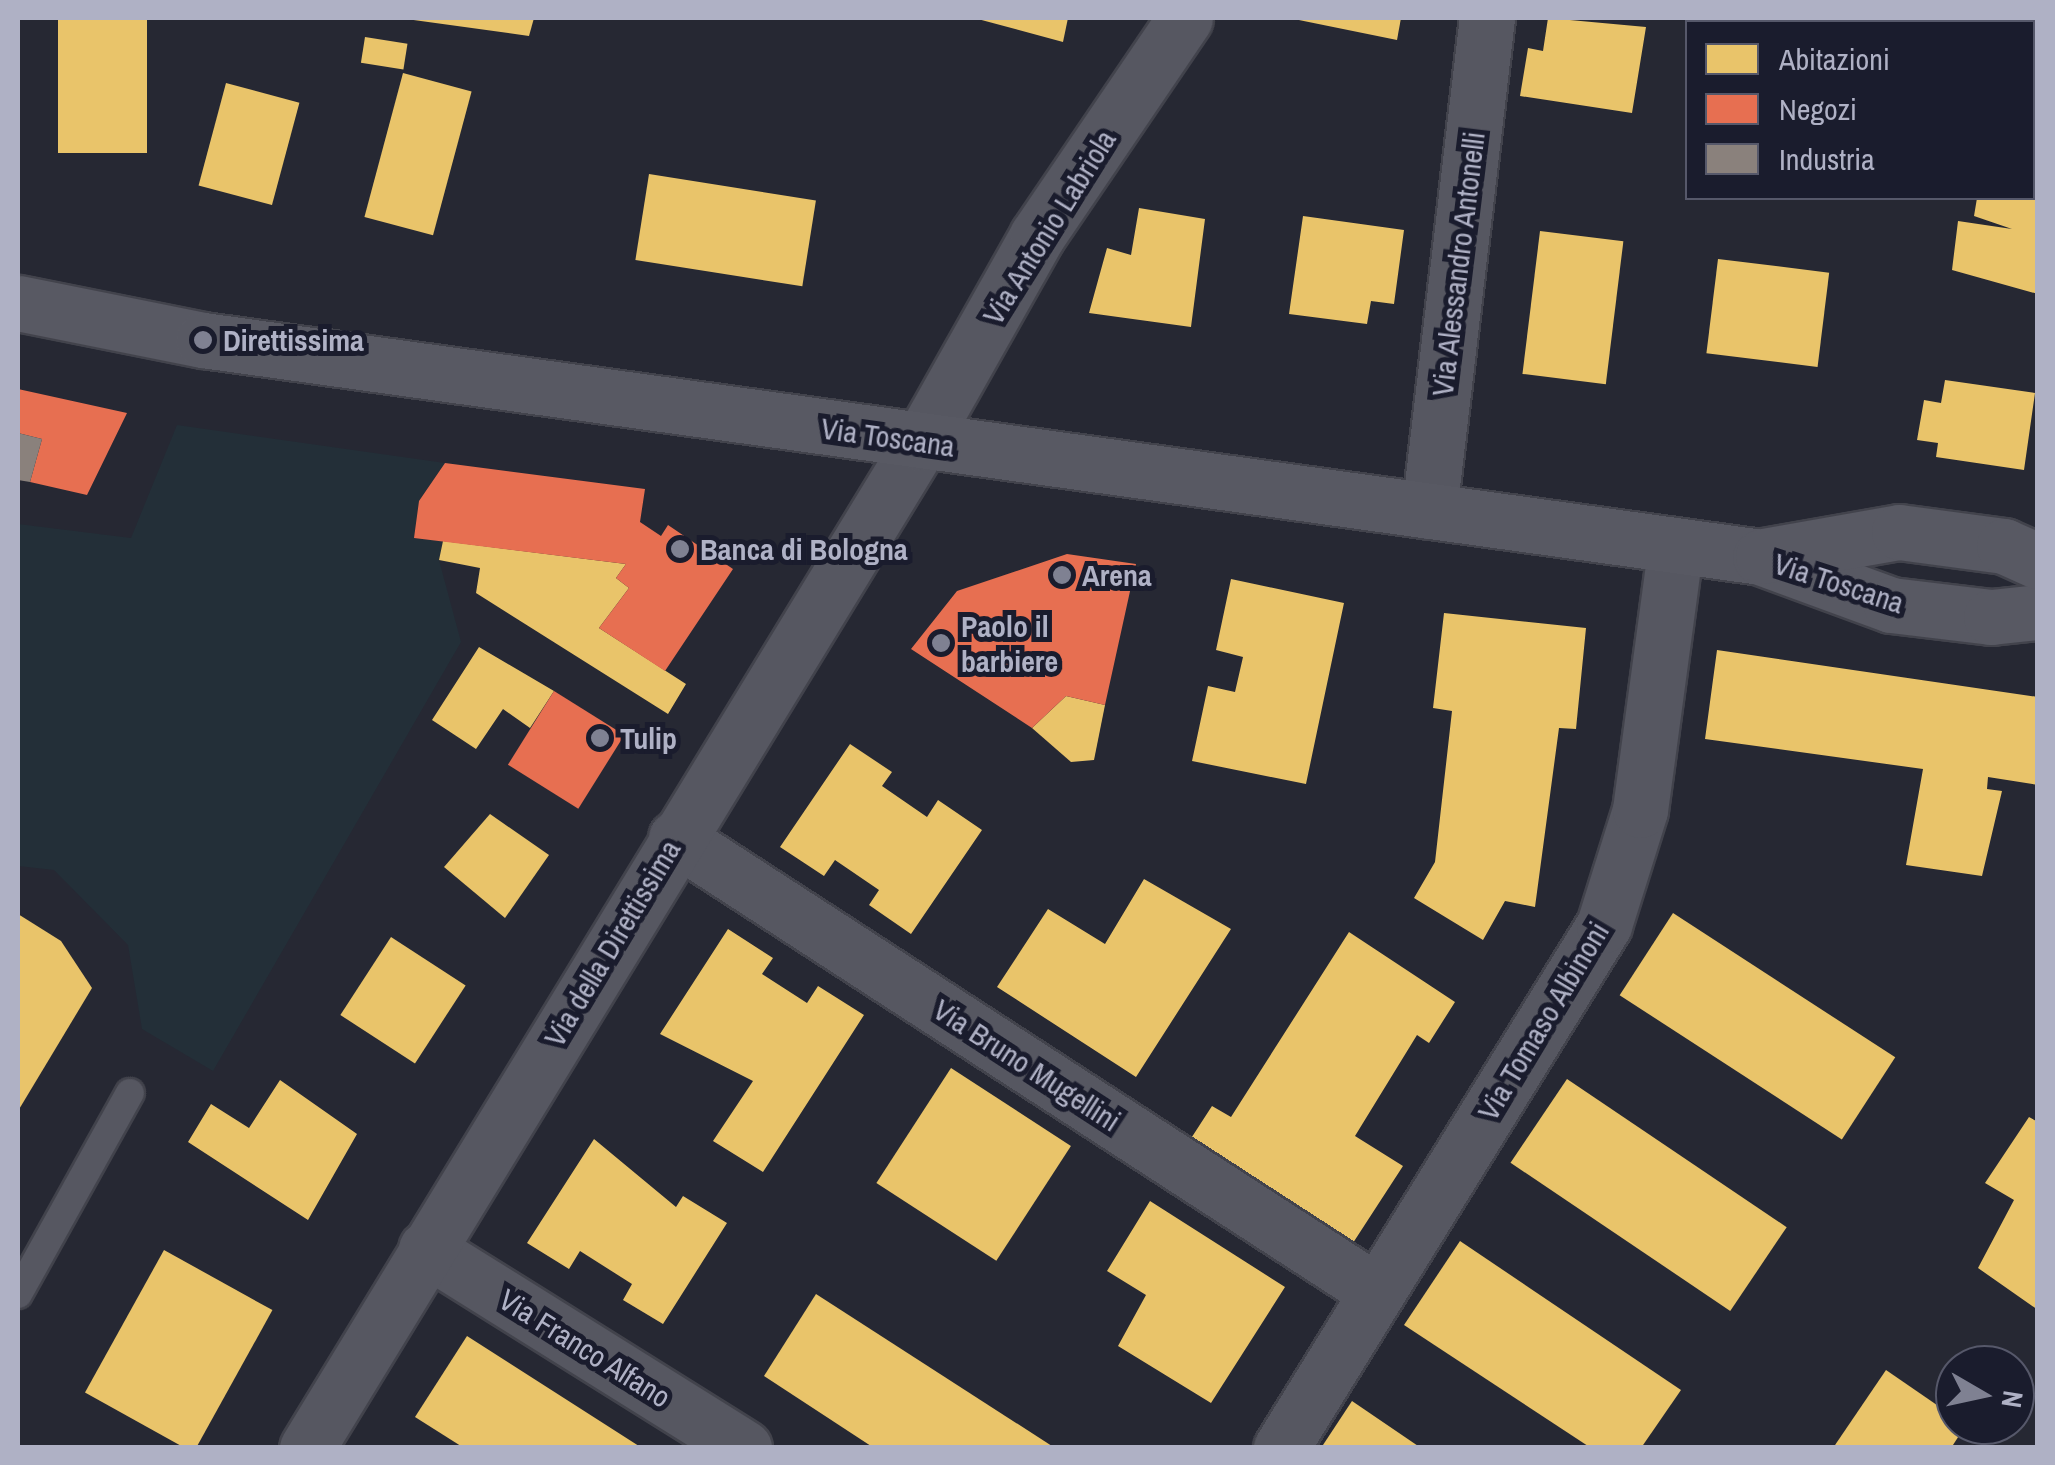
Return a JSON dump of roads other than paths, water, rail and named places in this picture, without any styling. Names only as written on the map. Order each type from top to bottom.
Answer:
[{"type":"main road","name":"Via Toscana","points":[[18,303],[203,340],[1760,556],[1891,606],[1991,618],[2038,612]]},
{"type":"main road","name":"Via Toscana","points":[[1760,556],[1899,532],[2004,546],[2038,561]]},
{"type":"street","name":"Via Antonio Labriola","points":[[922,442],[1037,236],[1185,18]]},
{"type":"street","name":"Via Alessandro Antonelli","points":[[1429,511],[1487,18]]},
{"type":"street","name":"Via della Direttissima","points":[[307,1448],[676,838],[922,442]]},
{"type":"street","name":"Via Tomaso Albinoni","points":[[1281,1448],[1618,893],[1640,810],[1676,545]]},
{"type":"street","name":"Via Bruno Mugellini","points":[[676,838],[1377,1292]]},
{"type":"street","name":"Via Franco Alfano","points":[[426,1249],[744,1448]]},
{"type":"lane","points":[[18,1294],[130,1093]]},
{"type":"place","name":"Direttissima","points":[[203,340]]},
{"type":"place","name":"Banca di Bologna","points":[[680,549]]},
{"type":"place","name":"Arena","points":[[1062,575]]},
{"type":"place","name":"Paolo il barbiere","points":[[941,643]]},
{"type":"place","name":"Tulip","points":[[600,738]]}]
